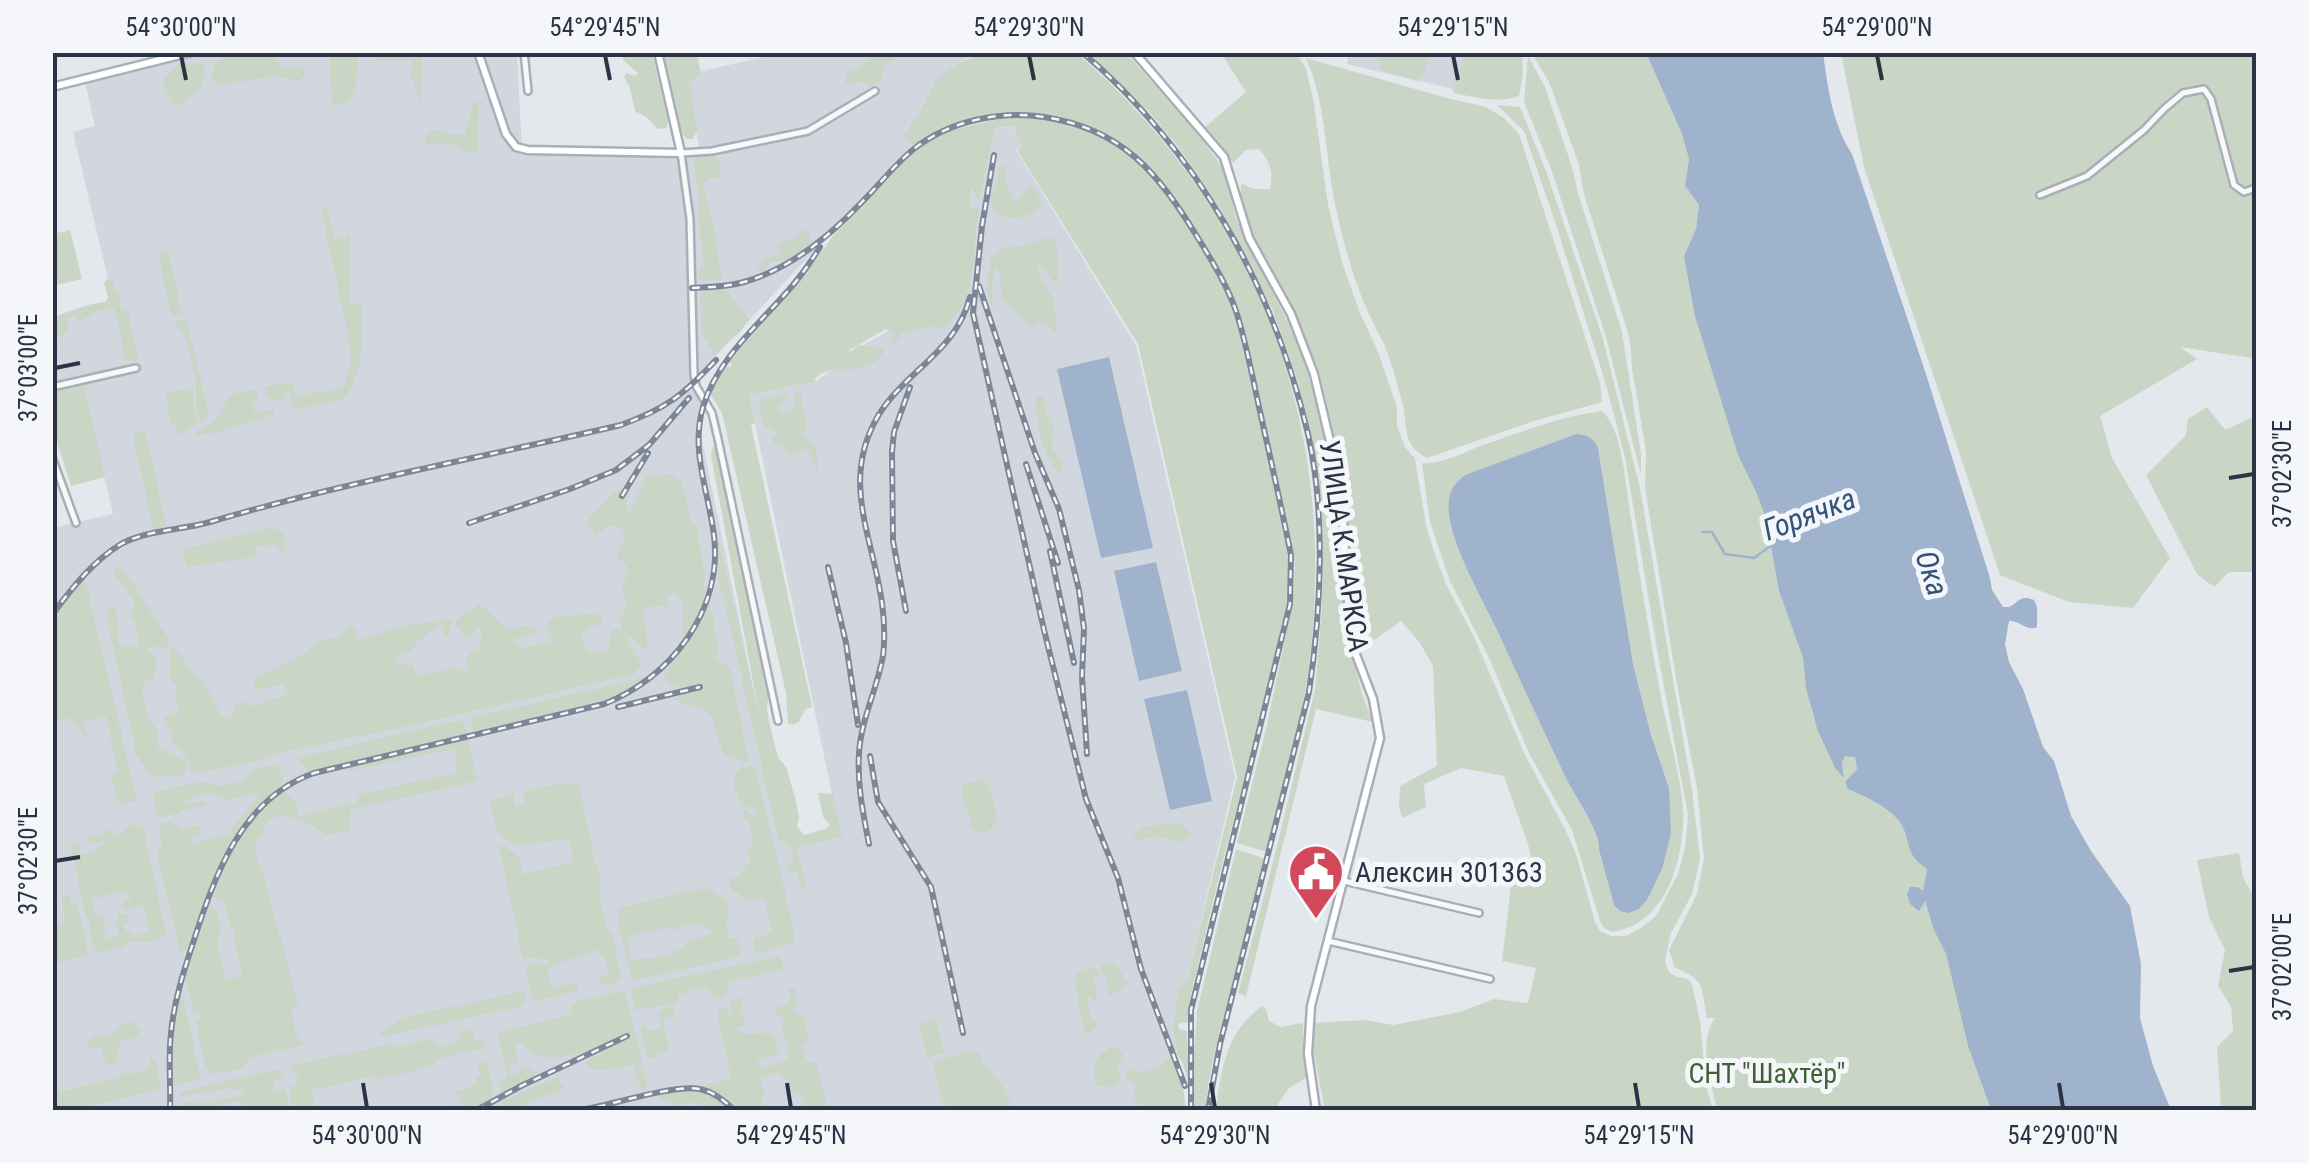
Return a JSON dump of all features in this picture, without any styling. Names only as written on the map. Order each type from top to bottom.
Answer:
[{"type":"main road","points":[[52,88],[192,52]]},
{"type":"main road","points":[[478,52],[504,130],[516,146],[528,150],[681,153],[658,52]]},
{"type":"main road","name":"УЛИЦА К.МАРКСА","points":[[1134,52],[1224,157],[1249,238],[1292,314],[1314,374],[1338,475],[1349,618],[1380,738],[1311,1006],[1308,1054],[1316,1110]]},
{"type":"street","points":[[524,52],[528,91]]},
{"type":"street","points":[[2040,195],[2087,176],[2183,93],[2204,89],[2211,98],[2234,185],[2244,192],[2256,188]]},
{"type":"street","points":[[778,721],[712,413],[695,382],[690,219],[681,153],[712,151],[808,130],[875,91]]},
{"type":"street","points":[[52,387],[136,368]]},
{"type":"street","points":[[52,457],[76,523]]},
{"type":"street","points":[[1344,881],[1479,913]]},
{"type":"street","points":[[1328,941],[1490,979]]},
{"type":"shaded area","points":[[174,53],[517,53],[522,150],[666,153],[700,150],[685,75],[782,53],[974,53],[935,81],[917,116],[903,133],[913,145],[699,374],[689,375],[703,401],[701,436],[783,831],[797,847],[841,837],[749,395],[817,381],[860,347],[935,304],[993,129],[1012,126],[1022,145],[1016,150],[1136,345],[1235,777],[1187,980],[1179,988],[1172,1030],[1178,1050],[1171,1055],[1186,1110],[53,1110],[52,528],[113,514],[82,378],[53,384],[53,318],[114,304],[73,132],[95,126],[84,78]]},
{"type":"shaded area","points":[[1349,53],[1466,53],[1453,89],[1347,64]]},
{"type":"green space","points":[[372,52],[421,53],[421,104],[409,74],[412,60],[377,63]]},
{"type":"green space","points":[[1393,52],[1431,52],[1418,81],[1382,70],[1376,59]]},
{"type":"green space","points":[[1466,52],[1522,53],[1519,96],[1495,100],[1454,93]]},
{"type":"green space","points":[[329,53],[354,53],[358,61],[355,94],[346,103],[332,106]]},
{"type":"green space","points":[[623,53],[652,53],[667,128],[658,129],[635,111],[624,77],[627,73],[638,73],[623,60]]},
{"type":"green space","points":[[662,53],[697,53],[701,74],[690,83],[697,131],[693,139],[687,139],[681,132]]},
{"type":"green space","points":[[880,53],[901,53],[886,64],[879,82],[872,86],[861,81],[845,82],[846,74]]},
{"type":"green space","points":[[974,53],[1077,53],[1141,116],[1195,184],[1240,256],[1274,333],[1298,413],[1312,497],[1315,584],[1305,696],[1267,852],[1237,843],[1267,725],[1292,604],[1295,568],[1237,309],[1222,274],[1156,174],[1122,145],[1083,124],[1044,114],[996,114],[955,125],[913,145],[903,134],[935,81],[947,69],[975,56]]},
{"type":"green space","points":[[1086,53],[1126,53],[1224,169],[1236,218],[1291,329],[1324,432],[1347,637],[1373,722],[1316,709],[1246,996],[1238,993],[1315,690],[1323,529],[1311,435],[1273,311],[1221,210],[1150,113]]},
{"type":"green space","points":[[1221,53],[1296,53],[1306,69],[1328,205],[1342,262],[1397,407],[1397,426],[1405,447],[1415,459],[1435,555],[1525,755],[1565,829],[1595,922],[1600,931],[1611,936],[1626,936],[1656,916],[1678,874],[1688,815],[1625,457],[1605,381],[1524,131],[1497,105],[1520,107],[1603,339],[1640,488],[1692,790],[1700,859],[1692,894],[1670,935],[1665,962],[1669,972],[1692,984],[1713,1110],[1325,1110],[1312,1044],[1313,1023],[1365,1020],[1393,1025],[1460,1012],[1494,999],[1528,1003],[1536,968],[1502,961],[1512,877],[1537,880],[1504,776],[1461,768],[1424,784],[1426,807],[1402,818],[1400,786],[1437,766],[1433,666],[1401,621],[1359,651],[1345,481],[1320,374],[1295,312],[1251,232],[1241,195],[1241,183],[1253,189],[1270,189],[1270,168],[1259,149],[1246,150],[1233,163],[1204,128],[1246,92]]},
{"type":"green space","name":"СНТ \"Шахтёр\"","points":[[1532,53],[1646,53],[1682,134],[1689,159],[1685,186],[1699,205],[1696,229],[1684,256],[1766,519],[1779,591],[1803,658],[1817,729],[1835,768],[1844,775],[1845,756],[1855,756],[1857,769],[1848,789],[1893,815],[1902,827],[1910,851],[1927,869],[1924,899],[1946,954],[1968,1046],[1991,1110],[1717,1110],[1706,1051],[1715,1018],[1707,1018],[1700,986],[1692,976],[1675,968],[1669,950],[1697,894],[1704,858],[1697,788],[1645,488],[1646,451],[1629,336],[1583,191],[1579,165],[1550,84]]},
{"type":"green space","points":[[1841,53],[2256,53],[2256,352],[2251,358],[2180,347],[2197,359],[2100,416],[2112,458],[2170,558],[2133,608],[2069,602],[2000,575],[1864,167]]},
{"type":"green space","points":[[229,54],[274,56],[282,67],[307,73],[299,81],[275,76],[222,85],[211,79],[215,63]]},
{"type":"green space","points":[[1528,56],[1545,87],[1622,332],[1641,475],[1606,337],[1551,169],[1524,102]]},
{"type":"green space","points":[[1306,58],[1486,107],[1519,134],[1600,383],[1602,402],[1427,458],[1412,446],[1390,359],[1353,274],[1332,190],[1318,95]]},
{"type":"green space","points":[[204,62],[203,86],[182,104],[173,105],[164,88],[165,77],[179,64]]},
{"type":"green space","points":[[478,101],[479,150],[466,153],[456,145],[428,146],[426,135],[432,129],[465,134],[473,102]]},
{"type":"green space","points":[[1022,117],[1080,128],[1125,151],[1161,187],[1194,235],[1234,311],[1289,555],[1287,604],[1276,656],[1220,873],[1188,1022],[1178,1024],[1179,1029],[1187,1031],[1189,1084],[1172,1030],[1179,988],[1187,980],[1237,777],[1138,344],[1017,150],[1022,146],[1013,126],[995,128],[979,202],[972,189],[969,206],[979,208],[972,276],[968,294],[952,319],[943,328],[926,326],[914,332],[903,331],[896,344],[891,341],[894,334],[886,329],[849,350],[858,345],[887,348],[869,365],[835,369],[814,379],[817,381],[749,395],[755,423],[751,425],[812,707],[805,709],[793,725],[788,724],[786,693],[722,413],[710,394],[724,368],[732,366],[730,361],[832,237],[913,152],[956,129]]},
{"type":"green space","points":[[715,156],[720,166],[719,178],[710,178],[703,184],[714,228],[720,281],[699,279],[696,274],[704,264],[693,160]]},
{"type":"green space","points":[[1000,165],[1006,167],[1006,185],[1014,202],[1031,186],[1043,206],[1018,218],[993,211],[990,195]]},
{"type":"green space","points":[[321,209],[327,209],[335,240],[350,235],[349,304],[362,305],[361,354],[356,378],[343,399],[297,409],[292,406],[289,391],[283,392],[284,399],[275,401],[268,399],[265,387],[290,382],[297,397],[343,387],[351,363]]},
{"type":"green space","points":[[806,228],[814,244],[791,259],[771,262],[758,270],[763,261],[780,253],[776,247]]},
{"type":"green space","points":[[70,230],[82,279],[53,286],[53,234]]},
{"type":"green space","points":[[1047,237],[1056,241],[1059,277],[1055,283],[1045,268],[1038,266],[1037,272],[1053,298],[1057,331],[1054,332],[1039,323],[1031,328],[1002,299],[996,267],[993,311],[987,292],[990,258],[1004,249]]},
{"type":"green space","points":[[168,251],[182,314],[171,316],[158,253]]},
{"type":"green space","points":[[106,279],[114,281],[121,311],[128,310],[138,359],[126,361],[114,308],[97,311],[79,322],[74,316],[68,318],[68,331],[57,337],[58,350],[53,352],[53,317],[105,302]]},
{"type":"green space","points":[[717,288],[728,292],[749,320],[714,354],[702,334],[700,293]]},
{"type":"green space","points":[[184,320],[208,410],[200,423],[196,381],[183,331],[176,328],[175,322]]},
{"type":"green space","points":[[84,385],[105,477],[71,486],[53,430],[53,392]]},
{"type":"green space","points":[[194,388],[197,423],[178,436],[165,393]]},
{"type":"green space","points":[[254,389],[258,399],[252,401],[255,413],[274,409],[273,415],[195,436],[217,419],[230,395]]},
{"type":"green space","points":[[800,391],[807,423],[803,435],[816,448],[818,471],[807,446],[791,455],[775,444],[772,438],[777,435],[773,429],[763,426],[759,400],[790,393],[779,406],[782,415],[794,409],[795,393]]},
{"type":"green space","points":[[1036,395],[1043,395],[1053,425],[1052,448],[1064,467],[1059,474],[1040,436]]},
{"type":"green space","points":[[2207,407],[2225,430],[2256,416],[2256,572],[2229,572],[2214,587],[2197,574],[2146,475],[2186,435],[2188,419]]},
{"type":"green space","points":[[1602,411],[1614,430],[1622,455],[1649,632],[1683,814],[1678,861],[1665,893],[1644,918],[1613,932],[1600,921],[1572,830],[1529,753],[1489,658],[1450,581],[1430,522],[1422,463],[1447,459],[1531,428]],"holes":[[[1576,434],[1598,448],[1633,664],[1669,788],[1614,905],[1592,826],[1468,572],[1448,509],[1453,488],[1465,475]]]},
{"type":"green space","points":[[146,432],[168,534],[155,537],[133,434]]},
{"type":"green space","points":[[713,446],[717,448],[769,690],[769,722],[796,801],[797,826],[804,835],[830,825],[823,817],[818,793],[833,794],[842,837],[797,847],[803,888],[797,872],[788,873],[786,866],[794,862],[790,846],[778,839],[719,579],[717,533],[760,719],[711,455]]},
{"type":"green space","points":[[664,474],[680,481],[690,518],[697,528],[703,585],[719,648],[715,660],[730,668],[749,762],[723,754],[711,716],[677,701],[674,695],[679,691],[678,684],[666,682],[664,676],[686,644],[682,599],[674,593],[667,597],[670,609],[658,605],[643,610],[647,647],[644,649],[624,632],[642,666],[633,674],[204,772],[191,771],[183,751],[172,743],[164,718],[180,711],[170,673],[170,651],[175,647],[192,673],[202,679],[222,716],[229,720],[240,701],[256,707],[287,692],[283,684],[257,687],[255,678],[294,660],[321,641],[338,637],[351,624],[359,639],[451,619],[448,635],[445,636],[442,626],[437,626],[412,651],[395,657],[398,664],[413,666],[418,676],[448,668],[469,668],[466,660],[479,649],[482,631],[480,627],[472,635],[464,636],[456,620],[477,604],[509,630],[529,625],[537,629],[536,634],[515,639],[513,642],[520,648],[551,642],[552,636],[546,629],[555,617],[598,613],[602,618],[600,624],[589,627],[581,636],[587,652],[606,652],[610,633],[623,630],[620,619],[627,605],[622,587],[628,570],[616,557],[626,536],[621,528],[608,525],[596,536],[588,520],[621,488],[628,493],[629,513],[646,477]]},
{"type":"green space","points":[[271,528],[282,531],[288,550],[280,552],[274,544],[256,547],[256,556],[250,558],[186,567],[185,549]]},
{"type":"green space","points":[[120,567],[168,638],[164,650],[148,647],[156,656],[157,665],[154,678],[143,683],[143,700],[158,731],[158,748],[186,761],[187,769],[182,776],[151,777],[136,754],[107,619],[108,610],[116,606],[119,644],[140,651],[136,624],[130,616],[134,603],[115,578],[115,568]]},
{"type":"green space","points":[[85,579],[136,801],[119,804],[110,775],[118,772],[106,716],[83,722],[87,740],[69,718],[53,722],[53,620]]},
{"type":"green space","points":[[644,678],[627,690],[585,707],[473,731],[474,717]]},
{"type":"green space","points":[[459,720],[467,733],[309,771],[296,758]]},
{"type":"green space","points":[[468,739],[477,781],[351,810],[349,831],[326,835],[285,815],[269,820],[254,847],[298,1004],[291,1008],[297,1038],[305,1044],[251,1057],[240,1069],[213,1074],[206,1068],[196,1023],[203,1013],[194,1014],[185,975],[210,907],[214,907],[219,916],[217,939],[225,980],[242,976],[235,931],[230,927],[225,902],[213,897],[225,867],[250,826],[284,790],[296,803],[300,817],[357,802],[357,795],[458,772],[454,749],[348,771],[346,766]]},
{"type":"green space","points":[[277,765],[284,779],[236,835],[230,830],[261,793],[224,800],[214,792],[183,801],[207,804],[164,817],[157,815],[153,795],[159,791],[201,782],[222,786],[241,782],[256,769]]},
{"type":"green space","points":[[751,765],[755,767],[795,934],[792,943],[754,954],[754,938],[772,930],[765,899],[747,900],[731,892],[728,878],[738,876],[750,861],[748,851],[753,845],[743,810],[753,817],[756,807],[742,807],[733,782],[743,766],[746,770]]},
{"type":"green space","points":[[983,779],[992,792],[996,810],[994,825],[984,834],[973,830],[962,795],[962,785]]},
{"type":"green space","points":[[577,784],[580,789],[600,874],[601,907],[612,932],[621,978],[602,985],[598,977],[609,975],[606,959],[600,956],[600,950],[594,951],[547,969],[551,988],[576,983],[578,991],[537,1001],[532,999],[525,967],[548,963],[548,959],[523,958],[499,847],[500,844],[518,855],[524,876],[574,862],[569,839],[517,846],[497,833],[490,804],[513,794],[515,806],[521,805],[525,801],[524,791]]},
{"type":"green space","points":[[169,821],[184,830],[198,825],[202,830],[199,836],[189,837],[195,843],[229,834],[233,837],[208,889],[190,944],[180,952],[157,853],[162,843],[159,829]]},
{"type":"green space","points":[[1172,823],[1191,833],[1184,844],[1161,837],[1133,839],[1141,827]]},
{"type":"green space","points":[[133,824],[143,827],[166,933],[153,940],[128,941],[125,947],[98,953],[93,950],[71,847],[80,843],[80,855],[93,853],[109,839],[96,844],[87,841],[86,836],[109,830],[114,837]],"holes":[[[119,892],[131,898],[122,904],[124,910],[144,906],[149,933],[135,936],[126,931],[124,926],[131,920],[127,914],[119,914],[118,935],[103,939],[103,916],[95,914],[92,899]]]},
{"type":"green space","points":[[1236,849],[1266,859],[1220,1029],[1206,1110],[1194,1110],[1197,1011]]},
{"type":"green space","points":[[2239,853],[2243,878],[2252,893],[2256,892],[2256,1110],[2221,1109],[2217,1047],[2233,1031],[2231,1007],[2218,986],[2225,950],[2209,917],[2197,860]]},
{"type":"green space","points":[[704,888],[727,898],[729,938],[736,938],[744,948],[737,958],[728,956],[725,960],[635,980],[619,927],[618,908]],"holes":[[[693,923],[712,931],[690,939],[671,953],[631,960],[627,937]]]},
{"type":"green space","points":[[70,896],[72,904],[77,903],[88,955],[53,963],[53,927],[66,923],[61,899]]},
{"type":"green space","points":[[779,956],[782,969],[726,982],[725,996],[715,998],[705,986],[678,995],[677,1003],[636,1010],[630,989],[635,987]]},
{"type":"green space","points":[[1115,963],[1129,984],[1109,996],[1105,974],[1093,977],[1097,998],[1094,1002],[1089,996],[1087,999],[1097,1026],[1089,1035],[1085,1034],[1076,973],[1095,966],[1098,973],[1102,964]]},
{"type":"green space","points":[[794,988],[799,1004],[795,1013],[803,1014],[809,1041],[802,1045],[806,1061],[816,1062],[828,1110],[793,1110],[803,1107],[804,1100],[777,1073],[761,1079],[762,1100],[767,1110],[736,1110],[702,1086],[731,1077],[717,1014],[727,1008],[728,1014],[732,1013],[729,1001],[741,997],[739,1012],[745,1026],[737,1030],[773,1035],[780,1053],[758,1059],[760,1068],[788,1061],[789,1049],[782,1031],[784,1018],[777,1016],[775,1006],[790,1003],[788,989]]},
{"type":"green space","points":[[181,989],[200,1075],[198,1080],[172,1086],[174,1031]]},
{"type":"green space","points":[[524,991],[526,999],[522,1006],[381,1037],[380,1032],[405,1017]]},
{"type":"green space","points":[[625,992],[648,1089],[642,1091],[633,1065],[604,1070],[587,1067],[586,1061],[605,1052],[607,1044],[549,1057],[529,1051],[523,1043],[515,1045],[518,1062],[510,1064],[511,1075],[529,1067],[536,1077],[501,1095],[500,1082],[507,1076],[498,1033],[568,1015],[575,1002]]},
{"type":"green space","points":[[1262,1006],[1269,1021],[1281,1027],[1303,1023],[1307,1077],[1288,1089],[1274,1110],[1216,1110],[1227,1052],[1240,1027]]},
{"type":"green space","points":[[673,1007],[676,1015],[663,1021],[669,1050],[648,1059],[640,1027],[645,1026],[647,1031],[661,1028],[659,1013]]},
{"type":"green space","points":[[936,1018],[944,1053],[926,1057],[918,1027]]},
{"type":"green space","points":[[133,1022],[140,1029],[138,1037],[121,1041],[111,1067],[102,1048],[89,1048],[91,1037],[113,1034],[120,1029],[119,1025]]},
{"type":"green space","points":[[473,1030],[476,1041],[483,1040],[484,1048],[439,1058],[435,1065],[379,1080],[376,1075],[318,1087],[312,1090],[317,1110],[293,1110],[289,1088],[296,1085],[299,1076],[289,1066],[433,1038],[439,1047],[460,1041],[459,1033]]},
{"type":"green space","points":[[1110,1048],[1117,1048],[1123,1055],[1117,1068],[1121,1080],[1111,1087],[1096,1086],[1095,1064]]},
{"type":"green space","points":[[979,1052],[1012,1101],[1009,1110],[947,1110],[933,1062]]},
{"type":"green space","points":[[1171,1055],[1186,1110],[1148,1110],[1134,1099],[1136,1084],[1125,1077],[1126,1072],[1130,1068],[1141,1073],[1161,1067]]},
{"type":"green space","points":[[155,1058],[159,1090],[71,1110],[53,1110],[56,1093],[118,1077],[124,1072],[151,1069],[150,1059]]},
{"type":"green space","points":[[487,1060],[493,1099],[473,1110],[434,1110],[462,1106],[455,1092],[475,1085],[481,1074],[478,1065]]},
{"type":"green space","points":[[280,1069],[282,1077],[272,1081],[275,1091],[285,1089],[289,1110],[243,1110],[240,1101],[182,1110],[188,1101],[199,1104],[244,1094],[229,1088],[183,1097],[182,1091]]},
{"type":"green space","points":[[557,1077],[564,1088],[561,1090],[527,1103],[520,1110],[504,1110],[501,1102]]},
{"type":"green space","points":[[704,1091],[728,1106],[723,1110],[701,1110],[699,1103],[682,1103],[681,1109],[675,1110],[672,1101],[660,1097]]},
{"type":"water","name":"Ока","points":[[1646,53],[1823,53],[1835,118],[1852,154],[1924,368],[1992,590],[2003,607],[2025,598],[2034,600],[2037,607],[2037,627],[2009,621],[2005,644],[2009,662],[2043,747],[2054,761],[2071,816],[2130,906],[2141,964],[2140,1018],[2153,1066],[2171,1110],[1991,1110],[1968,1046],[1946,954],[1925,901],[1919,911],[1910,904],[1907,894],[1910,887],[1923,891],[1927,869],[1910,851],[1902,827],[1893,815],[1848,789],[1845,782],[1857,769],[1855,757],[1845,756],[1844,778],[1835,768],[1817,729],[1803,658],[1779,591],[1766,519],[1738,455],[1695,316],[1684,256],[1696,229],[1699,205],[1685,186],[1689,159],[1682,134]]},
{"type":"water","points":[[1109,357],[1153,548],[1101,558],[1057,369]]},
{"type":"water","points":[[1576,434],[1589,437],[1598,448],[1633,664],[1669,788],[1671,834],[1662,869],[1647,900],[1628,913],[1614,905],[1592,826],[1468,572],[1449,515],[1451,492],[1465,475]]},
{"type":"water","points":[[1156,562],[1182,671],[1139,681],[1114,571]]},
{"type":"water","points":[[1187,690],[1212,801],[1170,810],[1144,699]]},
{"type":"waterway","name":"Горячка","points":[[1702,532],[1712,532],[1725,554],[1754,558],[1773,544]]},
{"type":"railway","points":[[1082,52],[1161,132],[1225,225],[1275,326],[1293,379],[1314,465],[1320,563],[1309,692],[1220,1044],[1208,1110]]},
{"type":"railway","points":[[692,288],[738,284],[777,269],[837,227],[915,148],[960,124],[1011,115],[1072,123],[1117,143],[1153,174],[1203,247],[1240,323],[1291,555],[1290,604],[1191,1010],[1191,1110]]},
{"type":"railway","points":[[994,155],[973,313],[1086,799],[1118,878],[1141,969],[1185,1086]]},
{"type":"railway","points":[[170,1110],[171,1033],[186,965],[222,866],[249,820],[267,801],[314,773],[604,704],[651,677],[688,638],[701,615],[715,563],[714,536],[699,456],[703,407],[730,356],[793,285],[820,247]]},
{"type":"railway","points":[[979,286],[1035,453],[1059,509],[1079,590],[1084,629],[1082,677],[1087,754]]},
{"type":"railway","points":[[869,844],[859,753],[883,656],[884,629],[878,579],[862,509],[861,463],[878,416],[954,332],[970,297]]},
{"type":"railway","points":[[52,615],[92,567],[131,539],[621,425],[673,400],[716,360]]},
{"type":"railway","points":[[906,611],[893,541],[892,452],[894,432],[910,387]]},
{"type":"railway","points":[[469,523],[616,470],[649,445],[689,398]]},
{"type":"railway","points":[[622,496],[648,453]]},
{"type":"railway","points":[[1026,464],[1058,563]]},
{"type":"railway","points":[[1050,551],[1074,663]]},
{"type":"railway","points":[[828,567],[846,643],[858,725]]},
{"type":"railway","points":[[618,707],[700,687]]},
{"type":"railway","points":[[870,756],[878,802],[931,887],[963,1033]]},
{"type":"railway","points":[[477,1110],[627,1036]]},
{"type":"railway","points":[[582,1110],[689,1088],[710,1092],[734,1110]]},
{"type":"place","name":"Алексин 301363","points":[[1316,921]]}]
